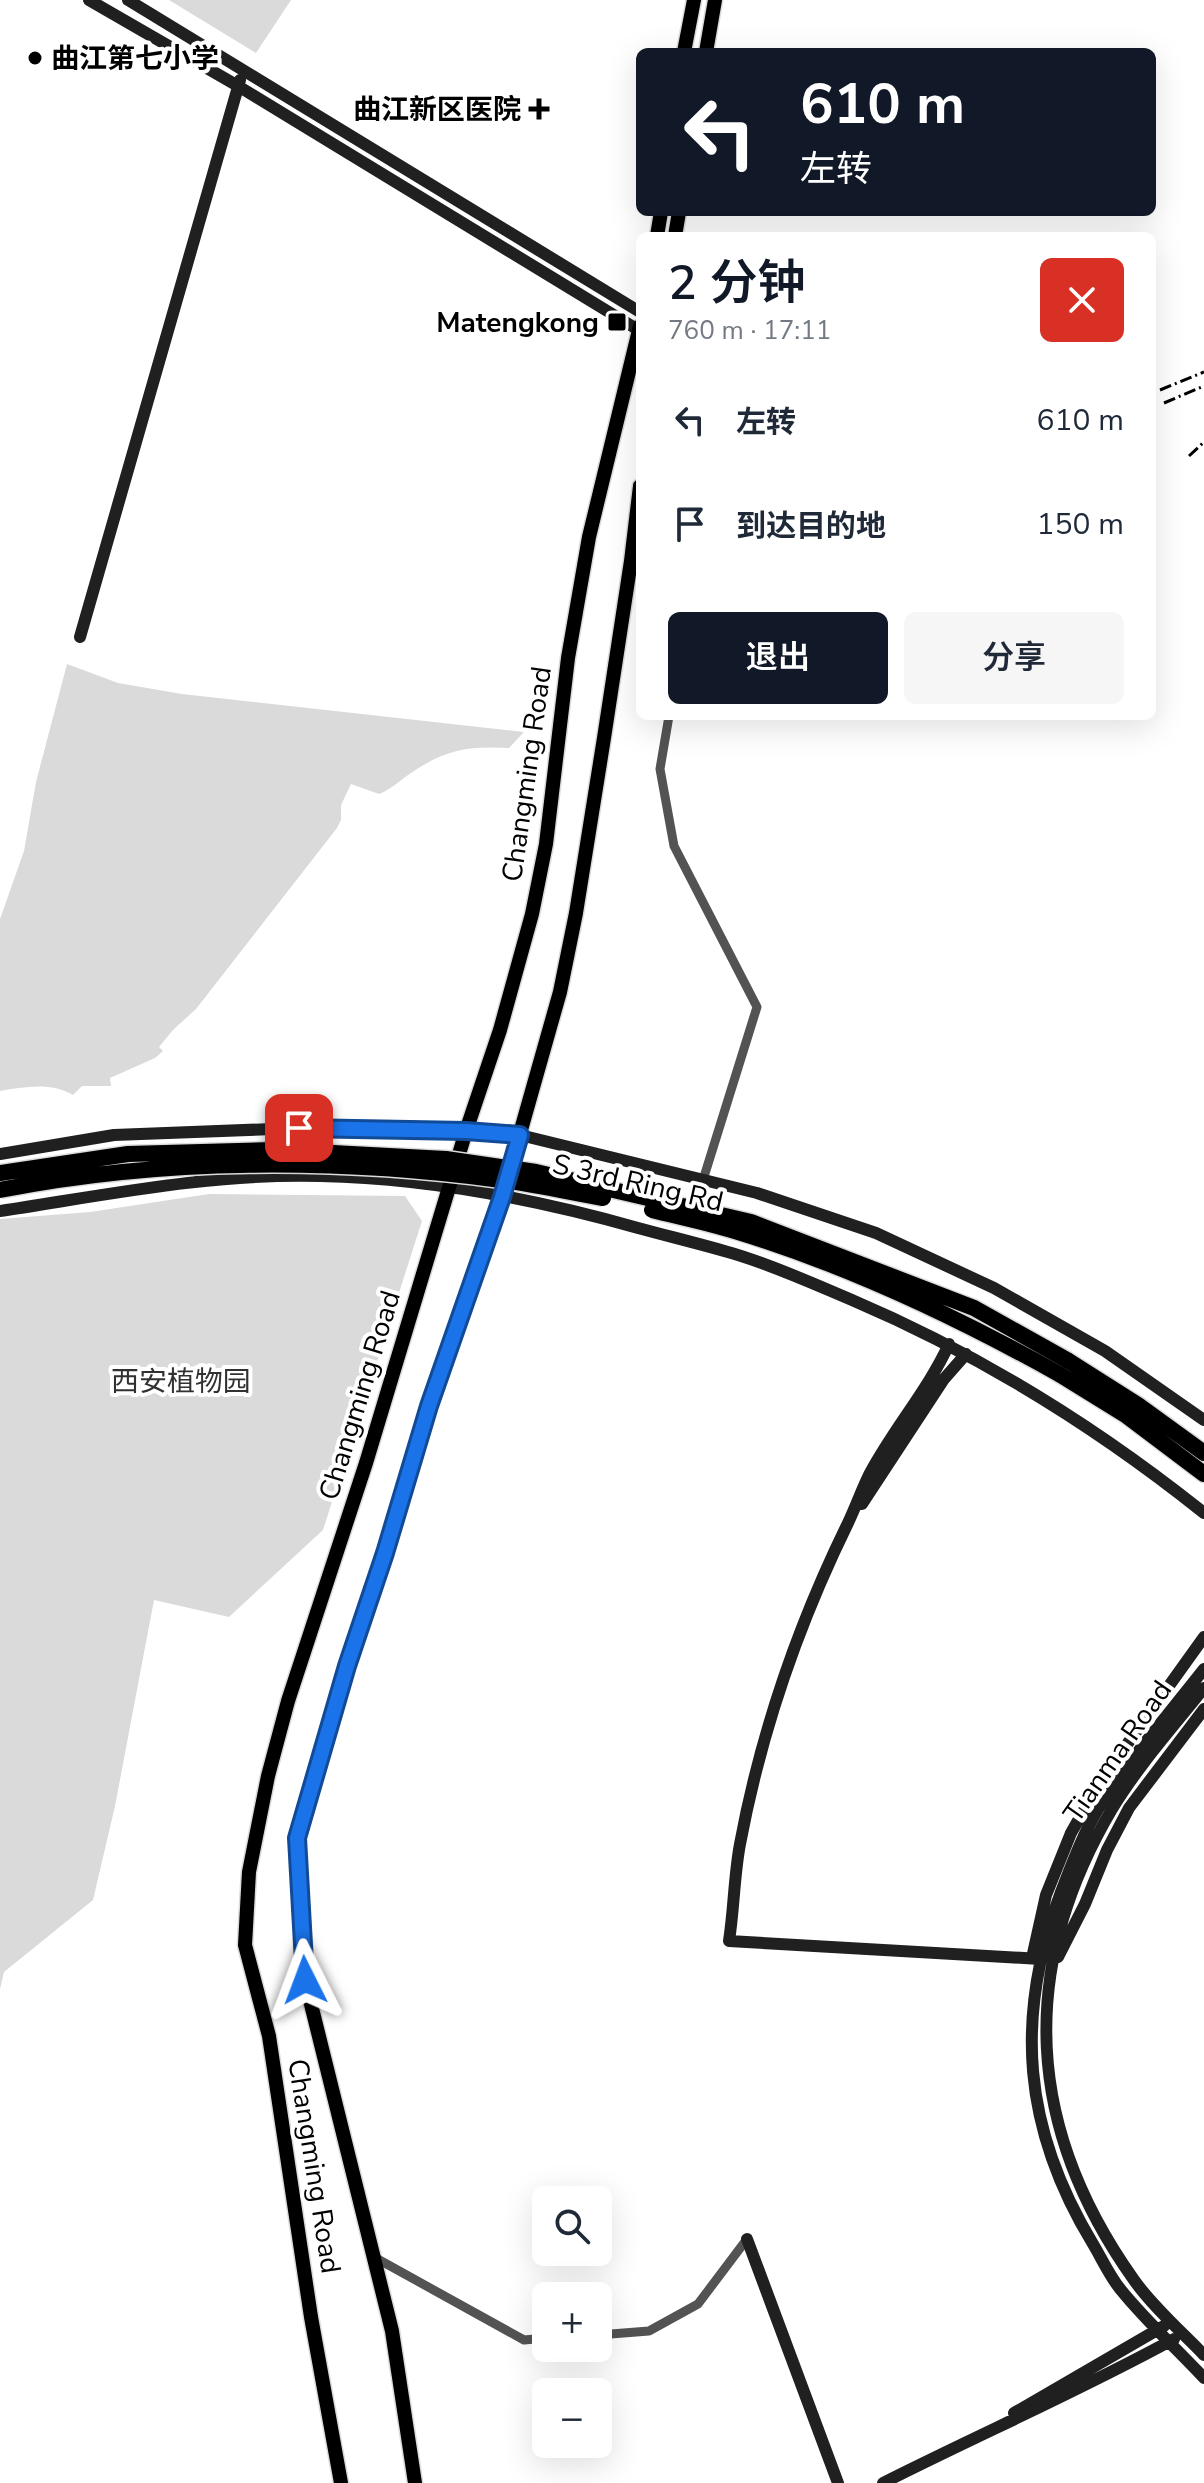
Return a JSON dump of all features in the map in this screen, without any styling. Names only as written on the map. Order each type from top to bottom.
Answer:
[{"type":"highway","name":"S 3rd Ring Rd","points":[[0,1173],[128,1154],[276,1150],[446,1159],[536,1172],[751,1222],[974,1308],[1063,1367],[1204,1474]]},
{"type":"highway","name":"S 3rd Ring Rd","points":[[0,1190],[49,1180],[190,1167],[329,1166],[504,1180],[608,1199],[770,1242],[854,1275],[1063,1367],[1138,1405],[1204,1453]]},
{"type":"main road","points":[[685,48],[694,0]]},
{"type":"main road","points":[[707,48],[715,0]]},
{"type":"main road","name":"Changming Road","points":[[341,2483],[311,2317],[269,2036],[245,1945],[249,1872],[268,1776],[288,1701],[362,1477],[466,1131],[500,1030],[532,914],[546,844],[568,658],[589,537],[636,346]]},
{"type":"main road","name":"Changming Road","points":[[415,2483],[392,2331],[305,1980],[297,1838],[347,1666],[429,1406],[502,1197],[560,992],[636,561]]},
{"type":"street","points":[[89,0],[238,86],[636,328]]},
{"type":"street","points":[[128,0],[636,310]]},
{"type":"street","points":[[80,637],[243,69]]},
{"type":"street","points":[[668,720],[660,769],[674,846],[757,1007],[703,1180]]},
{"type":"street","points":[[0,1154],[114,1135],[299,1128],[520,1135],[757,1193],[876,1233],[994,1288],[1105,1351],[1204,1420]]},
{"type":"street","points":[[0,1211],[130,1191],[253,1177],[320,1176],[451,1188],[587,1213],[739,1255],[816,1284],[949,1344],[1044,1397],[1101,1435],[1204,1513]]},
{"type":"street","points":[[949,1344],[937,1370],[894,1431],[869,1475],[807,1612],[768,1725],[740,1846],[729,1941],[1036,1958],[1046,1895],[1071,1833],[1100,1782],[1204,1637]]},
{"type":"street","points":[[848,1522],[880,1479],[944,1379],[966,1354]]},
{"type":"street","name":"Tianma Road","points":[[1204,1669],[1113,1808],[1087,1859],[1060,1926],[1049,1974],[1045,2053],[1058,2131],[1084,2198],[1135,2282],[1204,2355]]},
{"type":"street","name":"Tianma Road","points":[[1204,1688],[1159,1736],[1097,1811],[1065,1880],[1036,1958],[1030,2060],[1043,2138],[1069,2205],[1120,2289],[1204,2378]]},
{"type":"street","points":[[1049,1974],[1129,1808],[1204,1709]]},
{"type":"street","points":[[612,2334],[649,2331],[698,2304],[747,2239]]},
{"type":"street","points":[[747,2239],[838,2483]]},
{"type":"street","points":[[374,2257],[524,2340],[532,2339]]},
{"type":"street","points":[[977,2436],[1044,2394],[1172,2322]]},
{"type":"street","points":[[883,2483],[1042,2407],[1184,2334]]},
{"type":"green space","points":[[169,0],[291,0],[256,53]]},
{"type":"green space","points":[[67,664],[118,683],[182,694],[524,732],[509,748],[469,749],[435,759],[379,794],[351,784],[341,805],[341,820],[337,828],[196,1009],[159,1047],[163,1051],[155,1058],[110,1078],[111,1086],[82,1086],[73,1095],[47,1087],[0,1091],[0,919],[24,851],[36,782]]},
{"type":"green space","name":"西安植物园","points":[[209,1194],[405,1196],[422,1221],[323,1530],[229,1617],[154,1600],[115,1806],[93,1900],[4,1972],[0,1989],[0,1219],[90,1212]]},
{"type":"railway","points":[[1160,390],[1204,372]]},
{"type":"railway","points":[[1164,403],[1204,386]]},
{"type":"railway","points":[[1189,456],[1204,442]]},
{"type":"place","name":"曲江第七小学","points":[[35,58]]},
{"type":"place","name":"曲江新区医院","points":[[539,109]]},
{"type":"place","name":"Matengkong","points":[[617,322]]},
{"type":"route","points":[[299,1128],[520,1135],[502,1197],[429,1406],[347,1666],[297,1838],[305,1980]]}]
